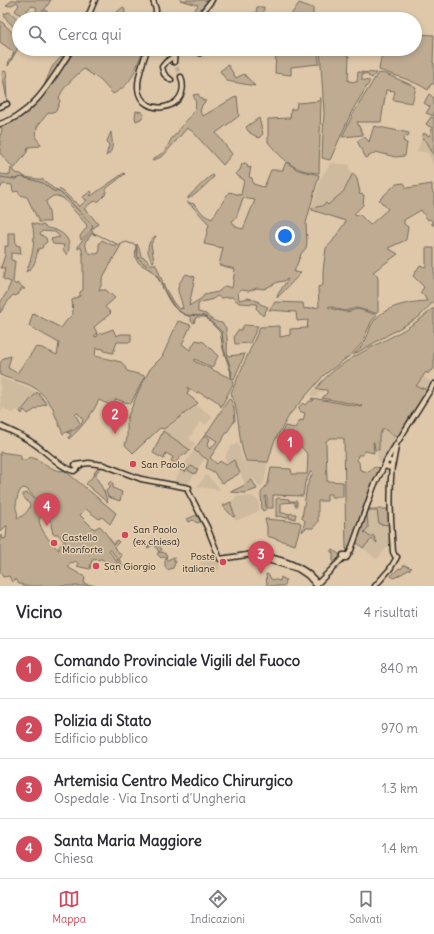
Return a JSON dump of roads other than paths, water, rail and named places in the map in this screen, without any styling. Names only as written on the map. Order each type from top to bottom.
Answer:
[{"type":"main road","points":[[90,12],[95,0]]},
{"type":"main road","points":[[154,0],[156,12]]},
{"type":"main road","points":[[203,12],[212,0]]},
{"type":"main road","points":[[0,124],[17,118],[31,107],[67,56]]},
{"type":"main road","points":[[145,56],[138,84],[139,94],[143,101],[159,108],[165,108],[174,104],[183,91],[181,78]]},
{"type":"main road","points":[[171,80],[164,74],[162,69],[164,63],[173,60],[174,56]]},
{"type":"main road","points":[[0,426],[34,443],[64,466],[73,467],[95,463],[141,479],[179,486],[190,492],[220,559],[253,554],[298,569],[307,575],[316,585],[345,557],[352,547],[374,486],[388,465],[397,443],[434,384]]},
{"type":"main road","points":[[375,586],[398,557],[394,554],[390,500],[392,472],[388,465]]},
{"type":"waterway","points":[[0,177],[15,179],[22,177],[43,183],[53,191],[59,192],[67,198],[93,226],[91,230],[94,233],[119,245],[126,242],[136,245],[138,258],[157,275],[175,308],[185,315],[205,316],[222,332],[224,350],[230,366],[231,377]]},
{"type":"tunnel","points":[[174,62],[181,77]]},
{"type":"place","name":"Polizia di Stato","points":[[115,434]]},
{"type":"place","name":"Comando Provinciale Vigili del Fuoco","points":[[290,462]]},
{"type":"place","name":"San Paolo","points":[[133,464]]},
{"type":"place","name":"Santa Maria Maggiore","points":[[47,526]]},
{"type":"place","name":"San Paolo (ex chiesa)","points":[[125,535]]},
{"type":"place","name":"Castello Monforte","points":[[54,543]]},
{"type":"place","name":"Poste italiane","points":[[223,562]]},
{"type":"place","name":"San Giorgio","points":[[96,566]]},
{"type":"place","name":"Artemisia Centro Medico Chirurgico","points":[[261,574]]}]
